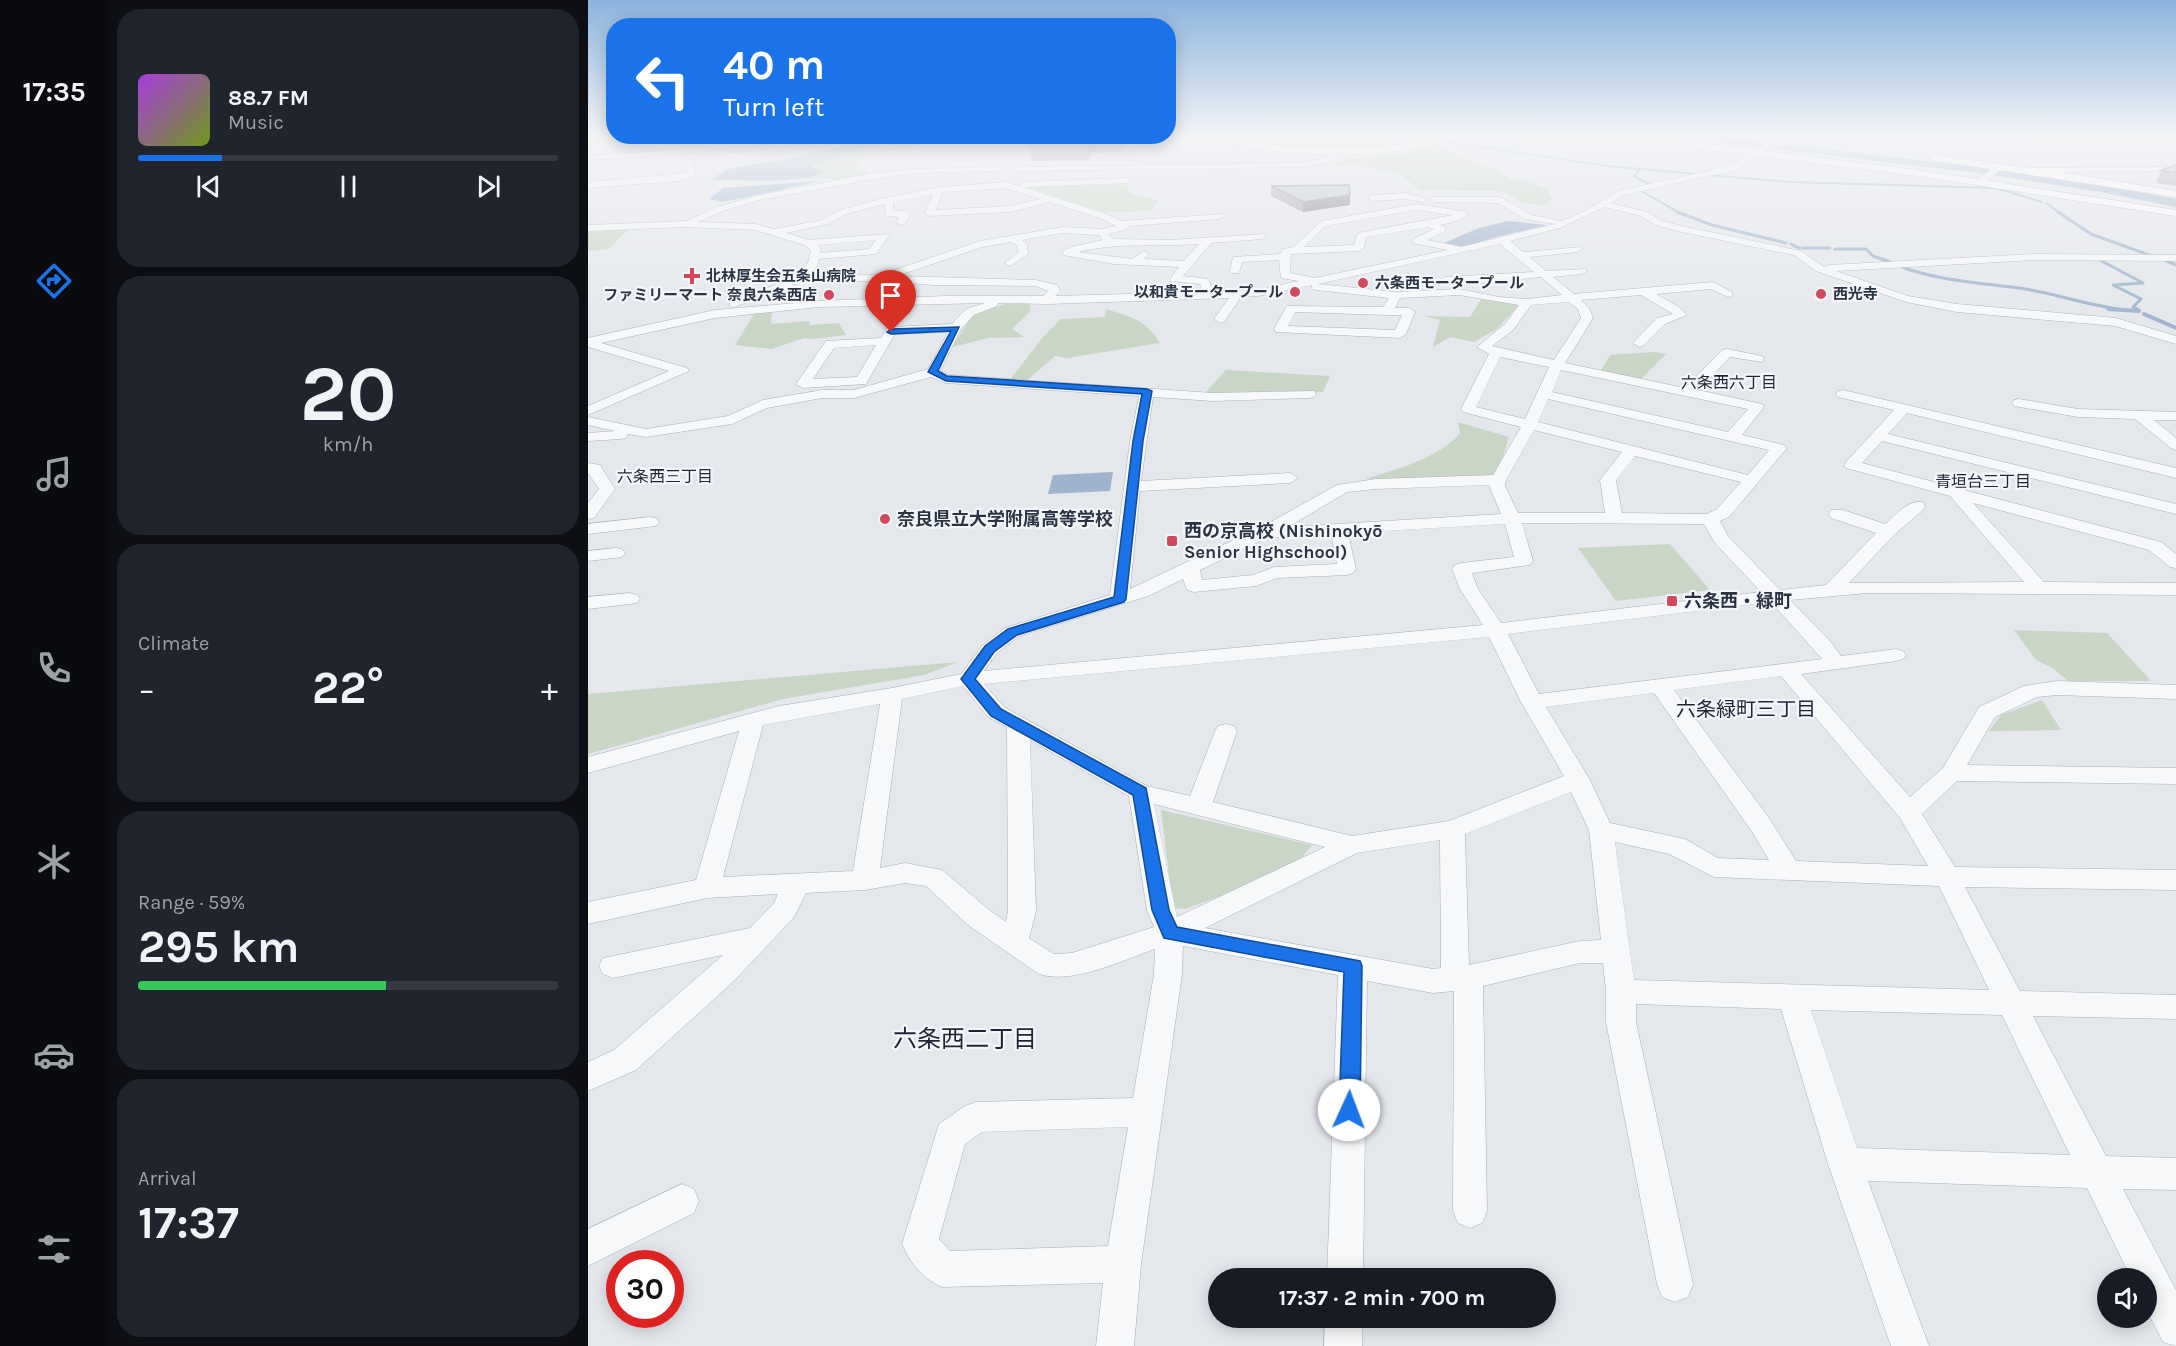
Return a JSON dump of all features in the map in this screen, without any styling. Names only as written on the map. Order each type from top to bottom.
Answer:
[{"type":"main road","points":[[2096,199],[2176,213]]},
{"type":"street","points":[[685,224],[717,210],[755,199]]},
{"type":"street","points":[[775,232],[825,222],[843,212],[894,199]]},
{"type":"street","points":[[936,199],[930,213],[983,199]]},
{"type":"street","points":[[988,199],[1011,209],[1049,199],[1121,224],[1220,216]]},
{"type":"street","points":[[1320,280],[1286,276],[1284,257],[1287,252],[1364,248],[1361,235],[1451,220],[1463,214],[1411,199]]},
{"type":"street","points":[[1419,203],[1421,199]]},
{"type":"street","points":[[588,343],[715,314],[848,302],[945,299],[1048,301],[1237,295],[1300,285],[1502,240],[1566,222],[1611,199]]},
{"type":"street","points":[[888,200],[890,214],[905,214],[901,223]]},
{"type":"street","points":[[1296,250],[1322,224],[1398,212],[1419,203],[1500,200],[1528,218],[1566,222]]},
{"type":"street","points":[[1603,204],[1644,214],[1659,223],[1685,230],[1797,253],[1816,270],[1906,299],[1930,304],[2116,322],[2176,340]]},
{"type":"street","points":[[588,228],[685,224],[756,227],[809,243],[816,249],[813,264],[800,279]]},
{"type":"street","points":[[881,278],[964,247],[1063,230],[1102,232],[1121,228],[1124,226],[1121,224]]},
{"type":"street","points":[[1430,224],[1442,229],[1412,242],[1463,250]]},
{"type":"street","points":[[1102,232],[1110,242]]},
{"type":"street","points":[[809,243],[884,236],[872,252],[815,256]]},
{"type":"street","points":[[1187,264],[1114,261],[1067,253],[1075,249],[1110,242],[1158,243],[1262,236]]},
{"type":"street","points":[[1010,263],[1023,254],[1022,244],[1014,239]]},
{"type":"street","points":[[1502,240],[1583,308],[1587,318],[1557,365],[1529,425],[1498,480],[1497,486],[1512,518],[1524,561],[1461,570],[1469,589],[1496,630],[1532,702],[1578,780],[1601,830],[1614,951],[1621,991],[1621,1022],[1676,1284]]},
{"type":"street","points":[[1207,241],[1175,279],[1204,281],[1210,296]]},
{"type":"street","points":[[1135,262],[1158,243]]},
{"type":"street","points":[[1522,255],[1576,249]]},
{"type":"street","points":[[1235,271],[1237,259],[1284,257]]},
{"type":"street","points":[[1816,270],[2035,257],[2176,258]]},
{"type":"street","points":[[1339,276],[1331,268],[1374,260]]},
{"type":"street","points":[[1437,280],[1582,271]]},
{"type":"street","points":[[715,314],[724,308],[800,279],[881,278],[933,282],[1036,283],[1053,287],[1054,291],[1047,299],[1048,301]]},
{"type":"street","points":[[1300,285],[1396,295],[1459,292],[1499,300],[1527,302],[1713,285],[1728,294]]},
{"type":"street","points":[[1639,343],[1661,321],[1681,315],[1676,309],[1667,307],[1643,291]]},
{"type":"street","points":[[1220,319],[1237,295]]},
{"type":"street","points":[[1388,311],[1396,295]]},
{"type":"street","points":[[933,372],[956,328],[970,312],[1005,300]]},
{"type":"street","points":[[1527,302],[1509,327],[1483,347],[1496,352],[1757,407],[1733,436]]},
{"type":"street","points":[[1292,308],[1388,311],[1409,312],[1400,334],[1280,329],[1292,308]]},
{"type":"street","points":[[886,341],[830,344],[803,384],[861,381],[886,341],[891,332],[956,328]]},
{"type":"street","points":[[588,343],[682,371],[588,411]]},
{"type":"street","points":[[1496,352],[1468,409],[1750,480]]},
{"type":"street","points":[[1689,392],[1726,353],[1757,359]]},
{"type":"street","points":[[588,421],[646,433],[732,420],[763,404],[822,394],[854,394],[933,372],[946,379],[1213,397],[1309,394]]},
{"type":"street","points":[[1119,599],[1138,441],[1147,391]]},
{"type":"street","points":[[1262,534],[1512,518],[1710,519],[1723,513],[1779,448],[1544,394]]},
{"type":"street","points":[[1843,394],[1975,425],[2107,474],[2176,509]]},
{"type":"street","points":[[2019,403],[2078,413],[2176,416]]},
{"type":"street","points":[[1903,409],[1852,465],[2155,546],[2176,563]]},
{"type":"street","points":[[2140,416],[2176,445]]},
{"type":"street","points":[[1966,457],[1977,440],[1975,425]]},
{"type":"street","points":[[588,437],[639,431]]},
{"type":"street","points":[[1878,436],[1966,457],[2107,474],[2176,472]]},
{"type":"street","points":[[1614,518],[1608,480],[1631,451]]},
{"type":"street","points":[[588,468],[594,468],[607,489],[588,514]]},
{"type":"street","points":[[1133,486],[1290,478]]},
{"type":"street","points":[[968,679],[990,649],[1012,632],[1141,592],[1262,534],[1343,488],[1376,484],[1498,480]]},
{"type":"street","points":[[1957,494],[2039,588]]},
{"type":"street","points":[[1831,591],[1888,531],[1917,506]]},
{"type":"street","points":[[1837,514],[1888,531]]},
{"type":"street","points":[[1710,519],[1721,539],[1773,596],[1823,645],[1836,663]]},
{"type":"street","points":[[588,529],[650,522]]},
{"type":"street","points":[[1191,570],[1194,586],[1256,580],[1274,573],[1347,569],[1339,530]]},
{"type":"street","points":[[588,556],[616,553]]},
{"type":"street","points":[[588,765],[779,713],[892,695],[968,679],[1496,630],[1773,596],[1867,587],[2176,589]]},
{"type":"street","points":[[588,603],[630,599]]},
{"type":"street","points":[[1532,702],[1896,655]]},
{"type":"street","points":[[1786,669],[1909,812],[1947,877],[2176,1329]]},
{"type":"street","points":[[968,679],[996,712],[1140,792],[1352,845]]},
{"type":"street","points":[[1659,686],[1760,824],[1788,870]]},
{"type":"street","points":[[1909,812],[1951,773],[1987,712],[2032,691],[2057,688],[2176,692]]},
{"type":"street","points":[[865,880],[892,695]]},
{"type":"street","points":[[707,888],[753,720]]},
{"type":"street","points":[[1014,943],[1022,911],[1018,724]]},
{"type":"street","points":[[1199,806],[1226,731]]},
{"type":"street","points":[[1951,773],[2176,776]]},
{"type":"street","points":[[588,913],[707,888],[865,880],[905,873],[933,877],[978,917],[1049,966],[1072,965],[1170,933],[1352,845],[1452,829],[1578,780]]},
{"type":"street","points":[[1115,1346],[1122,1264],[1168,974],[1170,933],[1161,910],[1140,792]]},
{"type":"street","points":[[1452,829],[1461,977],[1470,1211]]},
{"type":"street","points":[[1601,830],[1676,846],[1714,867],[1947,877],[2176,880]]},
{"type":"street","points":[[588,1077],[625,1060],[725,972],[783,910],[797,883]]},
{"type":"street","points":[[1170,933],[1433,981],[1580,952],[1614,951]]},
{"type":"street","points":[[613,966],[758,937]]},
{"type":"street","points":[[1345,1268],[1353,966]]},
{"type":"street","points":[[1621,991],[1792,998],[2176,1007]]},
{"type":"street","points":[[1792,998],[1845,1164],[1910,1346]]},
{"type":"street","points":[[1122,1264],[942,1269],[920,1244],[951,1135],[976,1116],[1147,1112]]},
{"type":"street","points":[[1845,1164],[2176,1174]]},
{"type":"street","points":[[588,1248],[682,1201]]},
{"type":"street","points":[[1343,1346],[1344,1328]]},
{"type":"green space","points":[[1063,199],[1151,199],[1159,201],[1150,211],[1103,212]]},
{"type":"green space","points":[[1515,199],[1552,199],[1544,206]]},
{"type":"green space","points":[[628,229],[609,249],[588,251],[588,232]]},
{"type":"green space","points":[[1481,299],[1520,304],[1497,329],[1474,342],[1450,337],[1433,347],[1440,320],[1424,316],[1470,317]]},
{"type":"green space","points":[[1012,302],[1029,302],[1031,311],[1012,329],[1024,337],[989,338],[952,347],[974,313]]},
{"type":"green space","points":[[1106,309],[1143,324],[1160,343],[1067,358],[1055,356],[1025,382],[1009,381],[1043,337],[1061,319],[1105,317]]},
{"type":"green space","points":[[772,310],[771,324],[810,321],[810,325],[839,323],[846,335],[804,338],[772,349],[735,345],[755,312]]},
{"type":"green space","points":[[1654,352],[1666,354],[1641,379],[1600,371],[1611,355]]},
{"type":"green space","points":[[1226,370],[1330,376],[1323,392],[1205,393]]},
{"type":"green space","points":[[1458,422],[1509,437],[1497,476],[1365,479],[1416,462],[1440,450],[1460,433]]},
{"type":"green space","points":[[1670,544],[1710,590],[1616,601],[1578,548]]},
{"type":"green space","points":[[2014,630],[2107,633],[2151,681],[2068,681],[2054,669],[2036,660]]},
{"type":"green space","points":[[958,662],[924,675],[783,699],[588,754],[588,694]]},
{"type":"green space","points":[[2042,700],[2061,730],[1989,731],[2001,715]]},
{"type":"green space","points":[[1161,810],[1312,845],[1291,870],[1185,909],[1173,908]]},
{"type":"water","points":[[709,199],[738,199],[723,202]]},
{"type":"water","points":[[2135,199],[2176,199],[2176,207]]},
{"type":"water","points":[[1508,221],[1547,225],[1465,247],[1444,243],[1479,228]]},
{"type":"water","points":[[1113,472],[1110,491],[1048,494],[1053,475]]},
{"type":"building","points":[[1297,199],[1324,199],[1303,202]]},
{"type":"waterway","points":[[1655,199],[1680,213]]},
{"type":"waterway","points":[[2032,199],[2042,202]]},
{"type":"waterway","points":[[2047,203],[2059,213]]},
{"type":"waterway","points":[[1677,212],[1712,225],[1786,243]]},
{"type":"waterway","points":[[2058,212],[2091,234],[2152,256]]},
{"type":"waterway","points":[[1791,244],[1799,248]]},
{"type":"waterway","points":[[1802,248],[1830,248]]},
{"type":"waterway","points":[[1835,249],[1866,249],[1873,256],[1893,263]]},
{"type":"waterway","points":[[2098,259],[2143,283],[2113,285],[2141,299],[2133,307],[2138,310],[2136,309]]},
{"type":"waterway","points":[[2162,259],[2176,265]]},
{"type":"waterway","points":[[1899,266],[1931,276],[2031,290],[2127,310]]},
{"type":"waterway","points":[[2108,309],[2139,311]]},
{"type":"waterway","points":[[2144,314],[2176,328]]},
{"type":"place","name":"北林厚生会五条山病院","points":[[692,276]]},
{"type":"place","name":"六条西モータープール","points":[[1363,283]]},
{"type":"place","name":"以和貴モータープール","points":[[1295,292]]},
{"type":"place","name":"西光寺","points":[[1821,294]]},
{"type":"place","name":"ファミリーマート 奈良六条西店","points":[[829,295]]},
{"type":"place","name":"奈良県立大学附属高等学校","points":[[885,519]]},
{"type":"place","name":"西の京高校 (Nishinokyō Senior Highschool)","points":[[1172,541]]},
{"type":"place","name":"六条西・緑町","points":[[1672,601]]},
{"type":"district","name":"六条西六丁目","points":[[1729,382]]},
{"type":"district","name":"六条西三丁目","points":[[665,476]]},
{"type":"district","name":"青垣台三丁目","points":[[1983,481]]},
{"type":"district","name":"六条緑町三丁目","points":[[1746,709]]},
{"type":"district","name":"六条西二丁目","points":[[965,1039]]},
{"type":"route","points":[[891,332],[956,328],[933,372],[946,379],[1147,391],[1126,529],[1119,599],[1012,632],[990,649],[968,679],[996,712],[1140,792],[1161,910],[1170,933],[1353,966],[1349,1110]]}]
